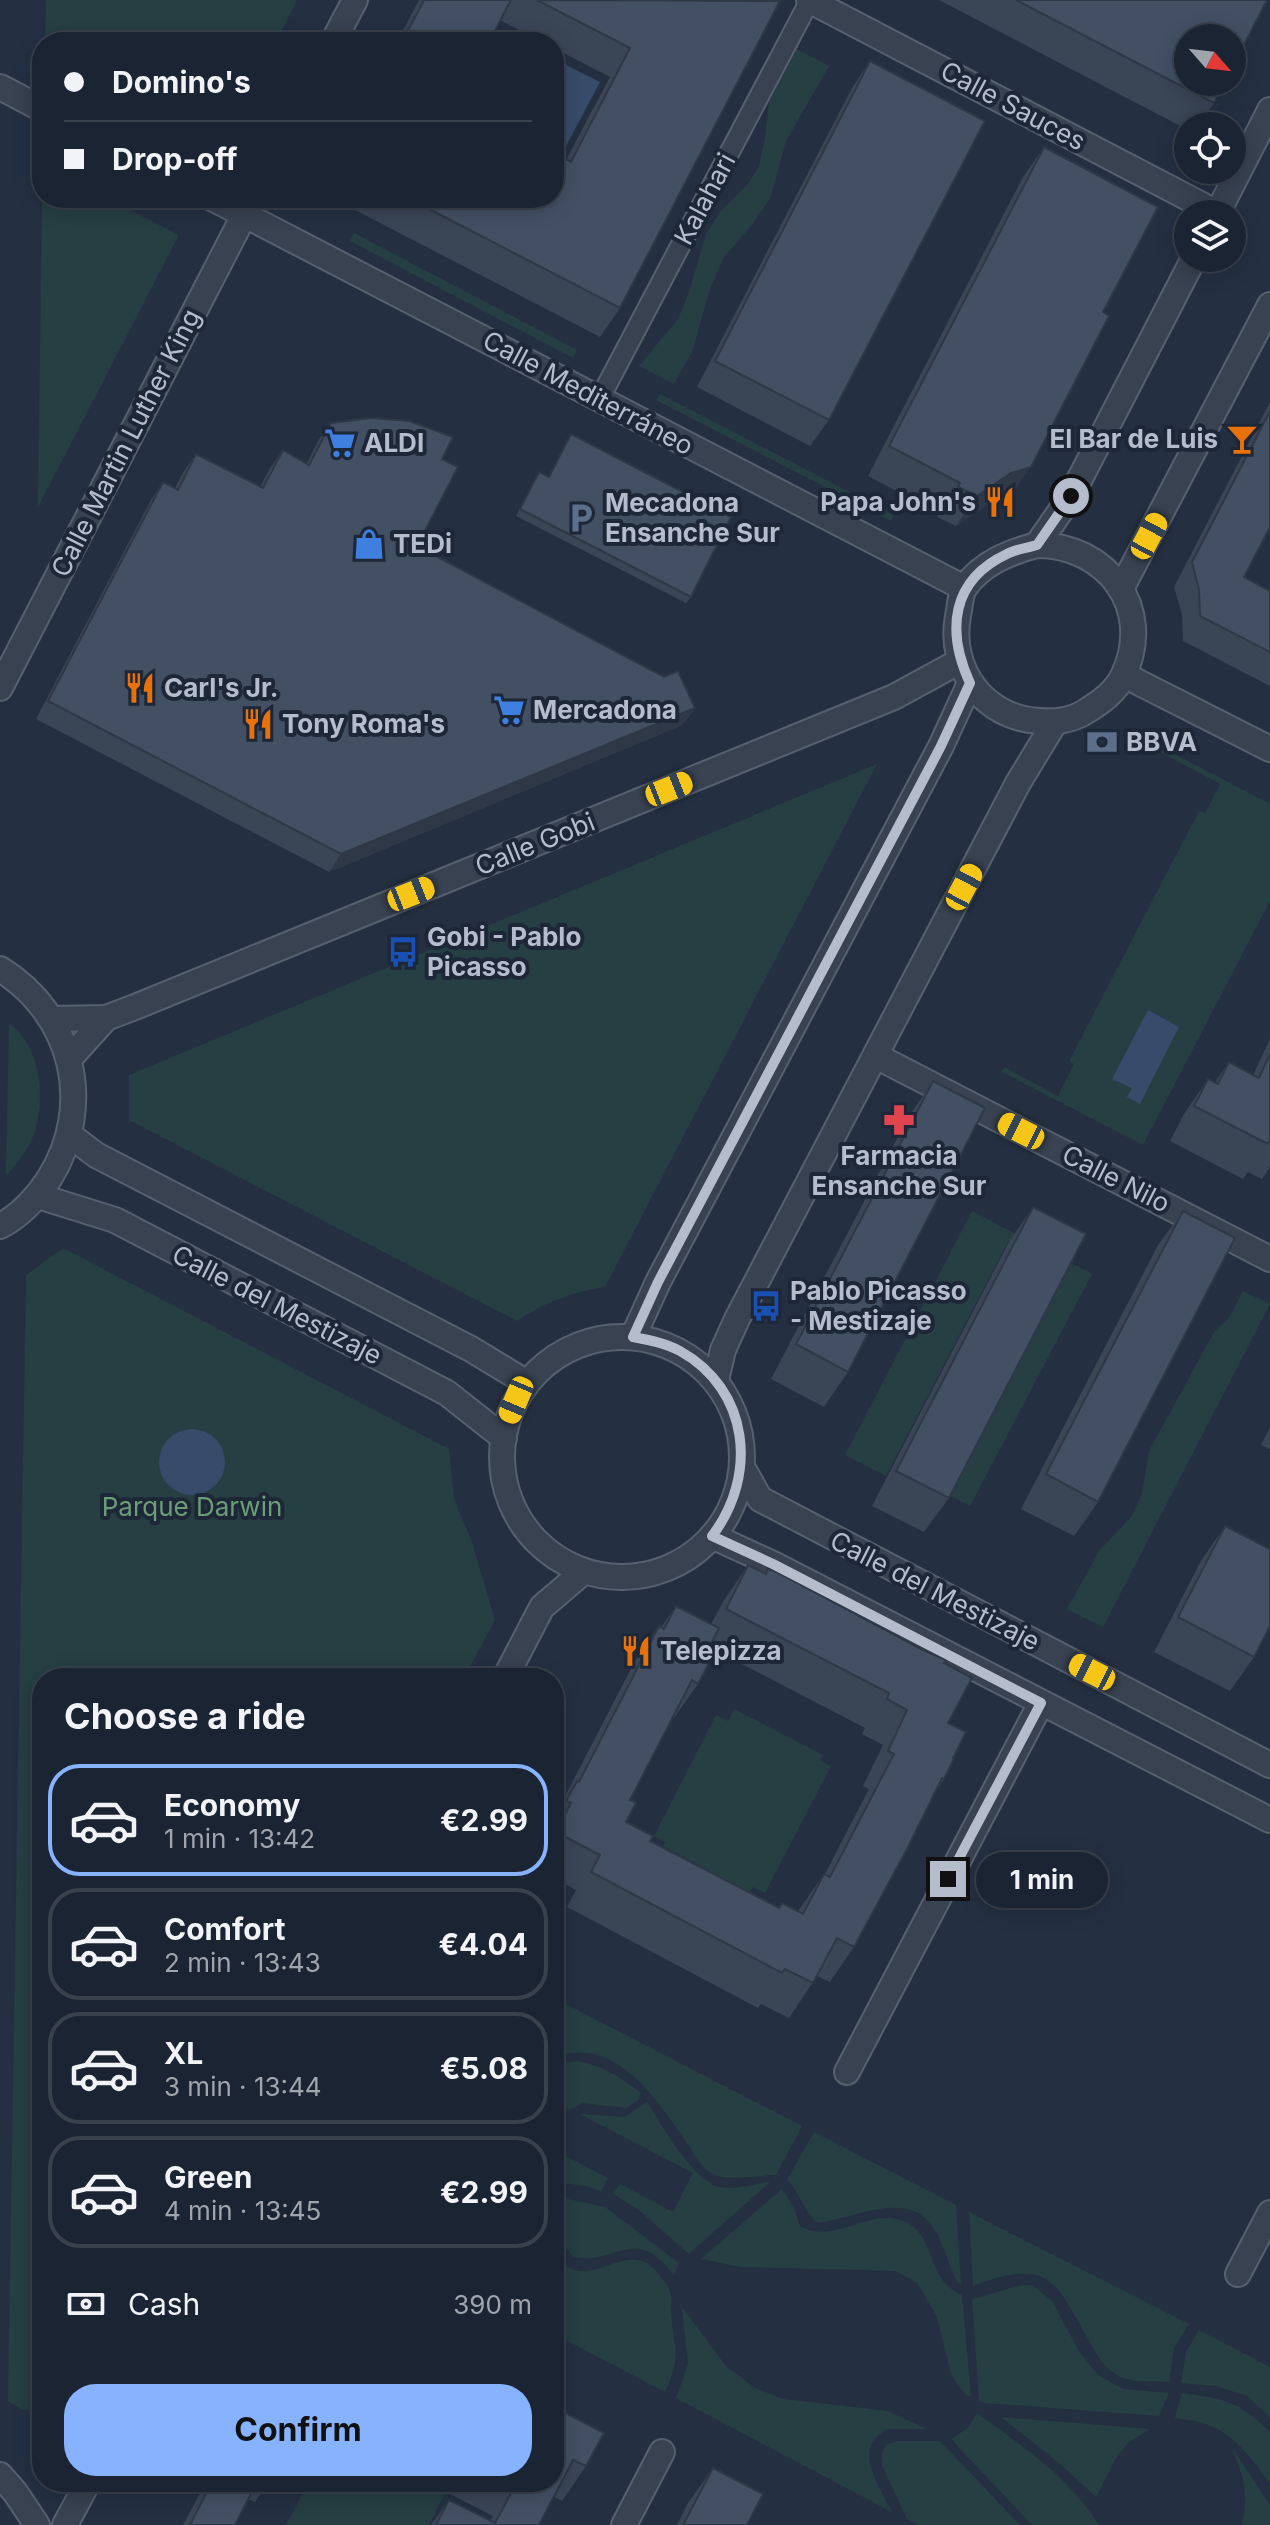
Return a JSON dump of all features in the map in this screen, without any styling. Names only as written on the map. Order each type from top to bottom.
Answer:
[{"type":"street","points":[[338,32],[355,0]]},
{"type":"street","name":"Calle Sauces","points":[[810,0],[1192,200]]},
{"type":"street","name":"Kalahari","points":[[600,398],[810,0]]},
{"type":"street","points":[[0,87],[32,104]]},
{"type":"street","points":[[1224,200],[1270,110]]},
{"type":"street","name":"Calle Martin Luther King","points":[[0,688],[248,208]]},
{"type":"street","name":"Calle Mediterráneo","points":[[251,208],[832,522],[964,588]]},
{"type":"street","points":[[1037,545],[1071,496],[1187,272]]},
{"type":"street","points":[[1121,589],[1270,305]]},
{"type":"street","points":[[1037,545],[1063,547],[1091,558],[1105,569],[1121,589],[1132,618],[1133,643],[1124,675],[1105,700],[1076,717],[1055,722],[1022,720],[1002,713],[983,699],[965,672],[955,633],[964,588],[988,565],[1008,553],[1037,545]]},
{"type":"street","points":[[633,1337],[658,1282],[941,746],[965,672]]},
{"type":"street","name":"Calle Gobi","points":[[53,1019],[106,1018],[880,703],[965,672]]},
{"type":"street","points":[[1124,675],[1270,749]]},
{"type":"street","points":[[716,1380],[723,1350],[737,1319],[1018,783],[1055,722]]},
{"type":"street","points":[[0,969],[31,992],[53,1019],[73,1075],[70,1135],[63,1157],[38,1196],[0,1226]]},
{"type":"street","name":"Calle Gobi","points":[[69,1059],[106,1018]]},
{"type":"street","name":"Calle Nilo","points":[[876,1056],[1270,1259]]},
{"type":"street","name":"Calle del Mestizaje","points":[[70,1135],[96,1155],[471,1349],[527,1383]]},
{"type":"street","name":"Calle del Mestizaje","points":[[38,1196],[115,1220],[447,1393],[504,1438]]},
{"type":"street","points":[[633,1337],[679,1351],[716,1380],[732,1407],[741,1436],[742,1467],[736,1497],[712,1536],[683,1560],[648,1574],[610,1577],[565,1565],[532,1537],[516,1515],[502,1465],[508,1419],[527,1383],[544,1366],[564,1352],[598,1340],[633,1337]]},
{"type":"street","name":"Calle del Mestizaje","points":[[742,1467],[760,1499],[1270,1765]]},
{"type":"street","name":"Calle del Mestizaje","points":[[712,1536],[773,1564],[1270,1820]]},
{"type":"street","points":[[510,1668],[542,1607],[583,1572]]},
{"type":"street","points":[[847,2072],[1041,1703]]},
{"type":"street","points":[[1238,2274],[1270,2213]]},
{"type":"street","points":[[624,2525],[662,2452]]},
{"type":"street","points":[[0,2475],[37,2525]]},
{"type":"street","points":[[65,2525],[83,2492]]},
{"type":"green space","points":[[46,0],[297,0],[281,32],[45,32]]},
{"type":"green space","points":[[797,49],[829,66],[786,141],[770,199],[724,257],[710,289],[692,352],[674,384],[639,366],[678,319],[706,234],[720,212],[748,184],[759,166],[769,102]]},
{"type":"green space","points":[[42,208],[126,208],[179,235],[38,507]]},
{"type":"green space","points":[[354,233],[577,350],[573,358],[350,241]]},
{"type":"green space","points":[[660,394],[894,515],[891,521],[656,400]]},
{"type":"green space","points":[[1138,735],[1270,804],[1270,901],[1143,1145],[1002,1072],[1004,1067],[1058,1096],[1074,1064],[1069,1061],[1199,811],[1205,813],[1220,784],[1134,738]]},
{"type":"green space","points":[[877,764],[605,1287],[559,1299],[517,1321],[129,1120],[129,1075]]},
{"type":"green space","points":[[9,1023],[20,1033],[34,1059],[40,1104],[32,1140],[6,1176]]},
{"type":"green space","points":[[972,1211],[1018,1235],[1008,1242],[886,1476],[845,1455]]},
{"type":"green space","name":"Parque Darwin","points":[[63,1248],[449,1449],[454,1499],[472,1542],[495,1620],[469,1668],[32,1668],[32,2410],[22,2410],[8,2401],[26,1275]]},
{"type":"green space","points":[[1062,1258],[1092,1274],[970,1506],[945,1493]]},
{"type":"green space","points":[[1243,1291],[1270,1304],[1103,1627],[1067,1609],[1099,1551],[1131,1517],[1142,1494],[1149,1451],[1214,1332],[1229,1318]]},
{"type":"green space","points":[[734,1709],[823,1755],[820,1761],[831,1766],[765,1893],[753,1887],[750,1892],[663,1846],[665,1842],[654,1836],[716,1715],[728,1721]]},
{"type":"green space","points":[[564,2003],[802,2126],[776,2175],[721,2177],[710,2173],[699,2161],[662,2108],[632,2075],[616,2063],[597,2055],[564,2055]]},
{"type":"green space","points":[[578,2061],[604,2069],[641,2093],[638,2100],[626,2108],[583,2103],[569,2110],[564,2107],[564,2063]]},
{"type":"green space","points":[[647,2102],[689,2164],[710,2183],[732,2188],[770,2182],[689,2254],[640,2211],[613,2194],[620,2184],[673,2212],[693,2173],[580,2114],[625,2117]]},
{"type":"green space","points":[[814,2132],[956,2205],[961,2285],[934,2229],[919,2214],[891,2208],[818,2223],[813,2219],[787,2180]]},
{"type":"green space","points":[[564,2155],[608,2178],[601,2191],[564,2183]]},
{"type":"green space","points":[[782,2189],[795,2210],[800,2226],[813,2231],[826,2232],[881,2218],[895,2218],[917,2230],[942,2280],[962,2295],[971,2397],[952,2377],[937,2317],[917,2283],[896,2271],[740,2267],[701,2259]]},
{"type":"green space","points":[[564,2198],[605,2207],[679,2263],[674,2275],[648,2251],[637,2249],[589,2258],[573,2257],[564,2245]]},
{"type":"green space","points":[[969,2212],[1189,2324],[1174,2348],[1169,2382],[1133,2380],[1120,2377],[1110,2370],[1103,2364],[1058,2290],[1048,2280],[1019,2274],[973,2286]]},
{"type":"green space","points":[[634,2260],[646,2263],[664,2281],[671,2295],[676,2353],[674,2370],[665,2392],[564,2339],[564,2265],[580,2271]]},
{"type":"green space","points":[[1032,2285],[1052,2301],[1080,2353],[1098,2375],[1123,2389],[1169,2393],[1159,2416],[979,2401],[972,2299]]},
{"type":"green space","points":[[682,2307],[726,2366],[755,2388],[783,2399],[888,2411],[926,2429],[886,2429],[872,2443],[869,2451],[871,2469],[892,2512],[676,2398],[688,2364]]},
{"type":"green space","points":[[1199,2330],[1270,2367],[1270,2417],[1247,2396],[1216,2386],[1181,2383],[1186,2352]]},
{"type":"green space","points":[[1182,2393],[1230,2403],[1270,2432],[1270,2483],[1250,2457],[1220,2430],[1175,2418]]},
{"type":"green space","points":[[977,2413],[1058,2476],[1099,2525],[1032,2525],[951,2439],[968,2428]]},
{"type":"green space","points":[[1001,2417],[1150,2429],[1128,2443],[1116,2458],[1096,2497]]},
{"type":"green space","points":[[940,2441],[1020,2525],[918,2525],[907,2519],[882,2466],[882,2453],[887,2444]]},
{"type":"green space","points":[[1232,2448],[1270,2505],[1270,2525],[1242,2525],[1244,2486]]},
{"type":"green space","points":[[304,2492],[446,2492],[429,2525],[286,2525]]},
{"type":"water","points":[[564,64],[600,82],[564,150]]},
{"type":"water","points":[[1148,1010],[1179,1027],[1140,1104],[1127,1097],[1132,1088],[1112,1079]]},
{"type":"water","points":[[185,1429],[199,1429],[211,1434],[220,1443],[225,1462],[223,1475],[216,1486],[199,1495],[185,1495],[173,1490],[164,1481],[159,1469],[159,1455],[164,1443],[173,1434]]},
{"type":"building","points":[[424,0],[511,0],[494,32],[407,32]]},
{"type":"building","points":[[537,0],[780,1],[620,308],[427,208],[564,208],[564,158],[571,162],[630,48]]},
{"type":"building","points":[[1016,0],[1267,0],[1246,41],[1246,24],[1174,24],[1174,82]]},
{"type":"building","points":[[870,61],[985,121],[829,420],[715,361]]},
{"type":"building","points":[[1201,96],[1218,96],[1214,103]]},
{"type":"building","points":[[1044,147],[1158,207],[1103,312],[1109,316],[1031,467],[1011,473],[977,496],[958,487],[960,483],[889,446]]},
{"type":"building","points":[[1270,411],[1270,527],[1244,577],[1270,591],[1270,652],[1200,616],[1199,590],[1192,562]]},
{"type":"building","points":[[371,418],[409,421],[453,437],[442,459],[458,467],[417,546],[664,677],[678,671],[695,708],[341,854],[48,701],[163,482],[178,490],[196,454],[263,488],[283,450],[309,465],[331,423]]},
{"type":"building","points":[[571,434],[731,517],[691,597],[520,509],[539,472],[549,477]]},
{"type":"building","points":[[1270,1054],[1268,1144],[1194,1106],[1208,1079],[1218,1084],[1229,1062],[1259,1078]]},
{"type":"building","points":[[933,1081],[985,1108],[848,1372],[796,1344]]},
{"type":"building","points":[[1033,1207],[1086,1234],[949,1498],[896,1471]]},
{"type":"building","points":[[1183,1211],[1235,1238],[1098,1502],[1046,1474]]},
{"type":"building","points":[[1225,1526],[1270,1549],[1270,1626],[1254,1657],[1178,1617]]},
{"type":"building","points":[[748,1565],[766,1574],[768,1569],[946,1660],[944,1663],[972,1678],[948,1723],[966,1732],[944,1779],[854,1947],[837,1938],[813,1983],[785,1969],[782,1973],[591,1872],[600,1855],[564,1836],[564,1817],[571,1803],[566,1801],[579,1782],[659,1626],[664,1629],[676,1606],[719,1628],[704,1658],[710,1661],[698,1684],[692,1680],[630,1800],[636,1803],[626,1822],[653,1836],[650,1841],[779,1908],[782,1903],[803,1914],[824,1874],[830,1877],[894,1754],[888,1751],[907,1710],[887,1699],[889,1693],[726,1609]]},
{"type":"building","points":[[564,2412],[604,2433],[586,2466],[573,2460],[564,2477]]},
{"type":"building","points":[[713,2468],[763,2494],[747,2525],[683,2525]]},
{"type":"building","points":[[207,2492],[252,2492],[235,2525],[190,2525]]},
{"type":"building","points":[[512,2492],[556,2492],[539,2525],[436,2525],[449,2500],[495,2523]]},
{"type":"place","name":"El Bar de Luis","points":[[1242,439]]},
{"type":"place","name":"ALDI","points":[[340,443]]},
{"type":"place","name":"Papa John's","points":[[1000,502]]},
{"type":"place","name":"Mecadona Ensanche Sur","points":[[581,518]]},
{"type":"place","name":"TEDi","points":[[369,544]]},
{"type":"place","name":"Carl's Jr.","points":[[140,688]]},
{"type":"place","name":"Mercadona","points":[[509,710]]},
{"type":"place","name":"Tony Roma's","points":[[258,724]]},
{"type":"place","name":"BBVA","points":[[1102,742]]},
{"type":"place","name":"Gobi - Pablo Picasso","points":[[403,952]]},
{"type":"place","name":"Farmacia Ensanche Sur","points":[[899,1120]]},
{"type":"place","name":"Pablo Picasso - Mestizaje","points":[[766,1306]]},
{"type":"place","name":"Telepizza","points":[[636,1651]]},
{"type":"route","points":[[948,1879],[1041,1703],[773,1564],[712,1536],[736,1497],[742,1467],[741,1436],[732,1407],[716,1380],[699,1364],[657,1342],[633,1337],[658,1282],[941,746],[970,683],[960,661],[955,633],[964,588],[988,565],[1008,553],[1037,545],[1071,496]]}]
